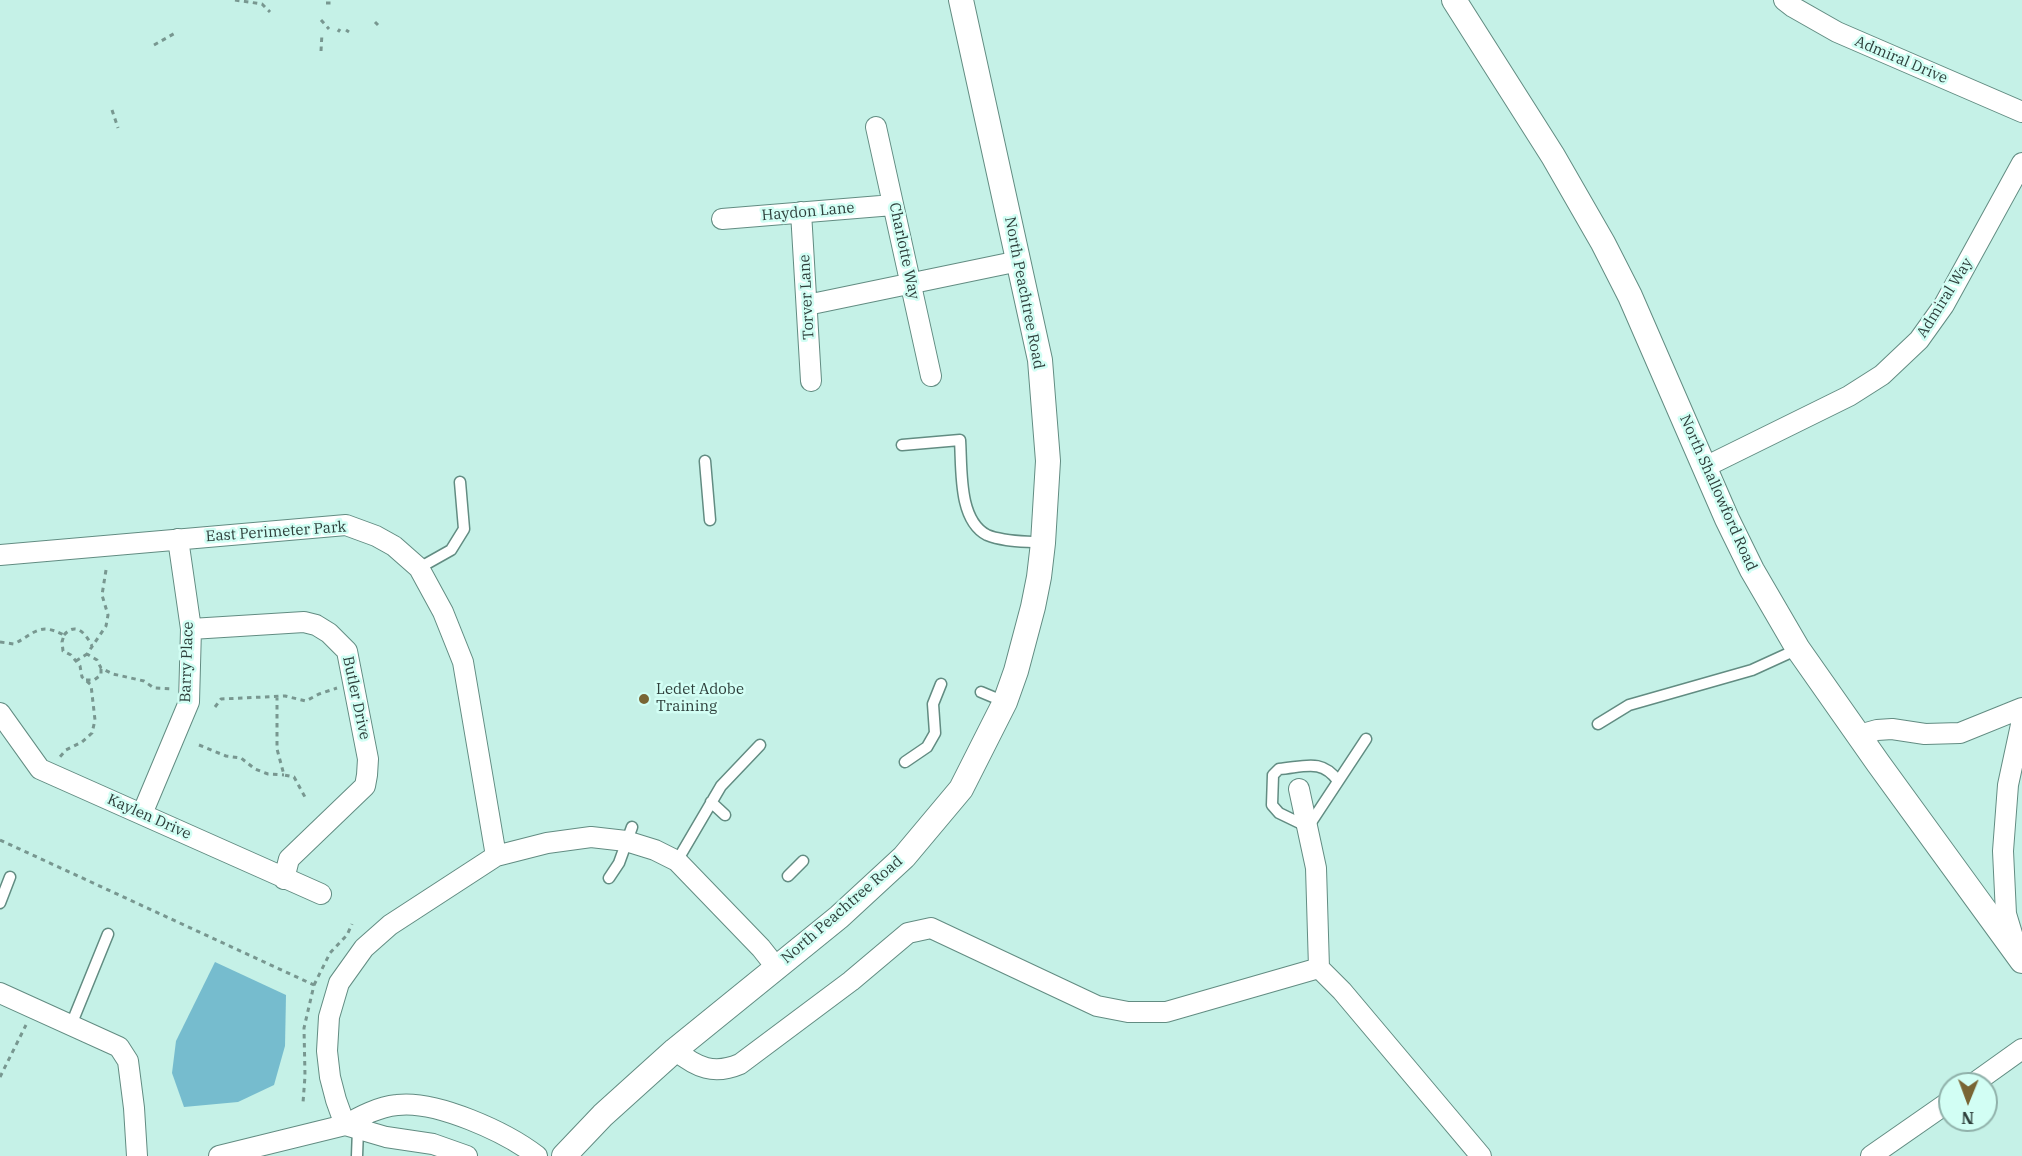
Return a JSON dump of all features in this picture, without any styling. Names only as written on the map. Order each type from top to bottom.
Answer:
[{"type":"street","name":"North Peachtree Road","points":[[564,1156],[603,1115],[675,1050],[839,917],[904,857],[961,789],[1005,702],[1016,671],[1029,626],[1039,578],[1043,543],[1048,461],[1040,360],[961,0]]},
{"type":"street","name":"North Shallowford Road","points":[[1454,0],[1553,156],[1604,243],[1630,296],[1752,570],[1798,648],[2020,958]]},
{"type":"street","name":"Admiral Drive","points":[[1784,0],[1792,7],[1837,32],[2022,112]]},
{"type":"street","name":"Charlotte Way","points":[[876,127],[931,376]]},
{"type":"street","name":"Admiral Way","points":[[1705,467],[1849,396],[1882,375],[1906,353],[1932,324],[1944,305],[2022,163]]},
{"type":"street","name":"Haydon Lane","points":[[722,219],[893,205]]},
{"type":"street","name":"Torver Lane","points":[[801,212],[811,381]]},
{"type":"street","points":[[807,305],[1019,261]]},
{"type":"street","name":"East Perimeter Park","points":[[0,555],[346,525],[376,536],[394,546],[419,568],[443,612],[462,662],[496,856]]},
{"type":"street","name":"Barry Place","points":[[142,814],[189,702],[191,629],[178,539]]},
{"type":"street","name":"Butler Drive","points":[[191,629],[304,622],[316,625],[329,633],[347,651],[368,759],[365,786],[289,859],[284,879]]},
{"type":"street","points":[[1859,735],[1876,730],[1892,729],[1925,734],[1960,733],[2022,708]]},
{"type":"street","name":"Kaylen Drive","points":[[0,713],[40,769],[321,894]]},
{"type":"street","points":[[2020,958],[2006,914],[2003,851],[2008,784],[2022,720]]},
{"type":"street","points":[[1299,789],[1316,868],[1319,968],[1342,991],[1481,1156]]},
{"type":"street","points":[[352,1127],[336,1100],[327,1051],[329,1017],[339,983],[364,948],[390,926],[496,856],[547,843],[629,834],[677,861],[761,948],[776,967]]},
{"type":"street","points":[[675,1050],[709,1070],[726,1070],[740,1064],[851,981],[908,933],[932,928],[1096,1006],[1128,1012],[1166,1012],[1319,968]]},
{"type":"street","points":[[0,993],[119,1047],[128,1060],[134,1108],[136,1156]]},
{"type":"street","points":[[1990,1072],[2022,1049]]},
{"type":"street","points":[[352,1127],[363,1115],[382,1108],[408,1104],[434,1109],[484,1125],[507,1136],[537,1156]]},
{"type":"street","points":[[1871,1156],[1938,1109]]},
{"type":"street","points":[[219,1156],[352,1127],[386,1137],[433,1144],[457,1154]]},
{"type":"lane","points":[[902,445],[960,440],[966,503],[975,526],[988,535],[1004,539],[1043,543]]},
{"type":"lane","points":[[705,461],[710,520]]},
{"type":"lane","points":[[419,568],[451,550],[464,529],[460,482]]},
{"type":"lane","points":[[1598,724],[1629,705],[1752,670],[1798,648]]},
{"type":"lane","points":[[905,762],[927,747],[935,733],[933,704],[941,684]]},
{"type":"lane","points":[[981,692],[1005,702]]},
{"type":"lane","points":[[1338,781],[1331,771],[1320,765],[1279,769],[1273,775],[1272,805],[1280,813],[1308,827],[1366,739]]},
{"type":"lane","points":[[677,861],[721,786],[760,745]]},
{"type":"lane","points":[[711,802],[725,815]]},
{"type":"lane","points":[[609,878],[619,863],[629,834]]},
{"type":"lane","points":[[788,876],[803,861]]},
{"type":"lane","points":[[0,903],[10,877]]},
{"type":"lane","points":[[71,1025],[108,934]]},
{"type":"lane","points":[[352,1127],[357,1156]]},
{"type":"path","points":[[235,0],[262,4],[270,12]]},
{"type":"path","points":[[326,3],[332,3]]},
{"type":"path","points":[[321,20],[329,29]]},
{"type":"path","points":[[154,45],[177,32]]},
{"type":"path","points":[[321,51],[322,33]]},
{"type":"path","points":[[112,110],[118,128]]},
{"type":"path","points":[[76,661],[87,654],[106,626],[108,615],[102,595],[106,570]]},
{"type":"path","points":[[57,760],[66,750],[82,742],[92,733],[95,720],[91,685],[82,677],[80,666],[76,661],[63,651],[64,635],[68,630],[77,628],[85,633],[92,646]]},
{"type":"path","points":[[0,642],[14,644],[32,631],[44,629],[64,635]]},
{"type":"path","points":[[86,680],[94,680],[100,675],[101,668],[97,660],[87,654]]},
{"type":"path","points":[[101,668],[113,674],[144,681],[154,688],[177,689]]},
{"type":"path","points":[[215,707],[221,699],[285,696],[306,701],[319,694],[345,686]]},
{"type":"path","points":[[277,696],[277,748],[284,775]]},
{"type":"path","points":[[199,745],[226,756],[241,758],[255,769],[268,774],[294,777],[305,797]]},
{"type":"path","points":[[0,840],[314,985]]},
{"type":"path","points":[[303,1102],[304,1028],[314,985],[330,953],[347,935],[352,924]]},
{"type":"path","points":[[0,1077],[26,1025]]},
{"type":"water","points":[[215,962],[286,995],[285,1046],[274,1085],[238,1102],[184,1107],[172,1073],[176,1041]]},
{"type":"place","name":"Ledet Adobe Training","points":[[644,699]]}]
